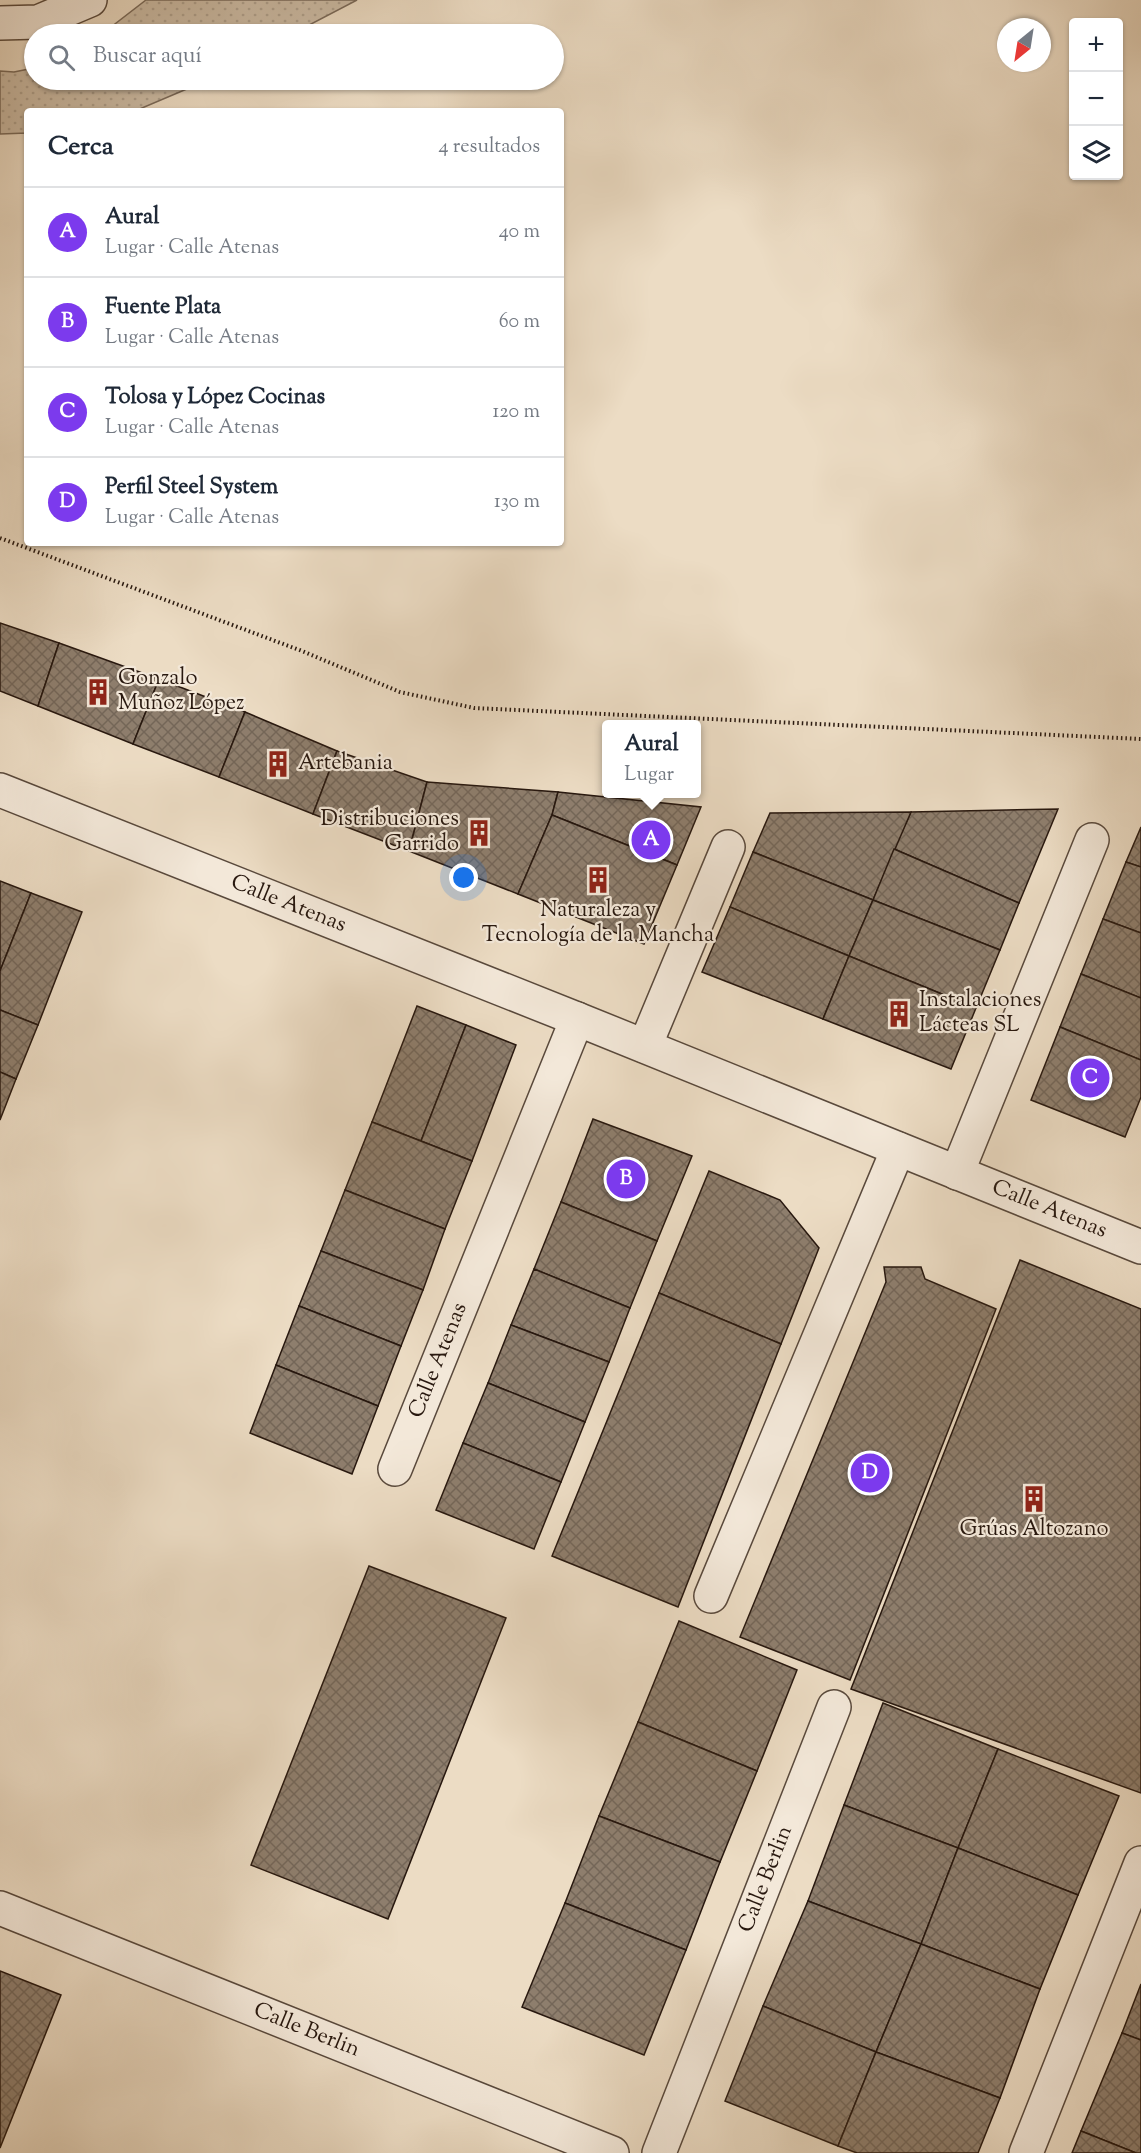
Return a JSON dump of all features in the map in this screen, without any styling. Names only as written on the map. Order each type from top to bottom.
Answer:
[{"type":"street","points":[[0,23],[38,22],[90,0]]},
{"type":"street","name":"Calle Atenas","points":[[0,790],[645,1046],[1141,1247]]},
{"type":"street","points":[[957,1173],[1092,840]]},
{"type":"street","points":[[645,1046],[728,847]]},
{"type":"street","name":"Calle Atenas","points":[[395,1469],[577,1019]]},
{"type":"street","points":[[711,1596],[898,1149]]},
{"type":"street","name":"Calle Berlin","points":[[659,2153],[834,1707]]},
{"type":"street","points":[[1026,2153],[1141,1863]]},
{"type":"street","name":"Calle Berlin","points":[[0,1908],[612,2153]]},
{"type":"path","points":[[0,538],[302,651],[400,692],[474,708],[1141,739]]},
{"type":"shaded area","points":[[146,0],[357,0],[311,24],[115,24]]},
{"type":"shaded area","points":[[24,70],[24,90],[184,90],[142,108],[24,108],[24,133],[0,134],[0,71]]},
{"type":"building","points":[[0,623],[59,643],[38,706],[0,691]]},
{"type":"building","name":"Gonzalo Muñoz López","points":[[59,643],[159,679],[133,744],[38,706]]},
{"type":"building","points":[[159,679],[245,712],[219,777],[133,744]]},
{"type":"building","name":"Artebania","points":[[245,712],[337,751],[313,814],[219,777]]},
{"type":"building","points":[[337,751],[427,782],[409,851],[313,814]]},
{"type":"building","name":"Distribuciones Garrido","points":[[427,782],[558,792],[552,815],[518,894],[409,851]]},
{"type":"building","points":[[558,792],[701,807],[677,865],[552,815]]},
{"type":"building","points":[[1058,809],[1019,903],[894,849],[911,812]]},
{"type":"building","points":[[911,812],[873,900],[753,852],[770,813]]},
{"type":"building","name":"Naturaleza y Tecnología de la Mancha","points":[[552,815],[677,865],[644,944],[518,894]]},
{"type":"building","points":[[1141,827],[1141,867],[1126,862]]},
{"type":"building","points":[[894,849],[1019,903],[1000,950],[873,900]]},
{"type":"building","points":[[753,852],[873,900],[849,956],[730,907]]},
{"type":"building","points":[[1126,862],[1141,867],[1141,933],[1103,919]]},
{"type":"building","points":[[0,881],[31,893],[0,971]]},
{"type":"building","points":[[31,893],[82,912],[38,1025],[0,1010],[0,971]]},
{"type":"building","points":[[873,900],[1000,950],[976,1008],[849,956]]},
{"type":"building","points":[[730,907],[849,956],[823,1019],[702,972]]},
{"type":"building","points":[[1103,919],[1141,933],[1141,998],[1081,974]]},
{"type":"building","name":"Instalaciones Lácteas SL","points":[[849,956],[976,1008],[951,1069],[823,1019]]},
{"type":"building","points":[[1081,974],[1141,998],[1141,1060],[1060,1027]]},
{"type":"building","points":[[417,1006],[466,1025],[421,1141],[372,1122]]},
{"type":"building","points":[[0,1010],[38,1025],[16,1079],[0,1072]]},
{"type":"building","points":[[466,1025],[516,1045],[472,1161],[421,1141]]},
{"type":"building","points":[[1060,1027],[1141,1060],[1141,1097],[1125,1137],[1031,1100]]},
{"type":"building","points":[[0,1072],[16,1079],[0,1120]]},
{"type":"building","points":[[593,1119],[692,1156],[657,1241],[561,1202]]},
{"type":"building","points":[[372,1122],[472,1161],[445,1229],[345,1190]]},
{"type":"building","points":[[709,1171],[780,1200],[819,1248],[781,1344],[659,1293]]},
{"type":"building","points":[[345,1190],[445,1229],[423,1290],[321,1251]]},
{"type":"building","points":[[561,1202],[657,1241],[630,1308],[534,1269]]},
{"type":"building","points":[[321,1251],[423,1290],[401,1346],[299,1306]]},
{"type":"building","name":"Grúas Altozano","points":[[1020,1260],[1141,1309],[1141,1793],[851,1689]]},
{"type":"building","points":[[884,1267],[921,1267],[925,1279],[996,1309],[850,1680],[740,1637],[886,1282]]},
{"type":"building","points":[[534,1269],[630,1308],[609,1362],[511,1325]]},
{"type":"building","points":[[659,1293],[781,1344],[678,1607],[552,1556]]},
{"type":"building","points":[[299,1306],[401,1346],[378,1406],[276,1365]]},
{"type":"building","points":[[511,1325],[609,1362],[585,1422],[488,1383]]},
{"type":"building","points":[[276,1365],[378,1406],[352,1474],[250,1433]]},
{"type":"building","points":[[488,1383],[585,1422],[561,1482],[463,1443]]},
{"type":"building","points":[[463,1443],[561,1482],[534,1549],[436,1510]]},
{"type":"building","points":[[369,1566],[506,1618],[388,1919],[251,1865]]},
{"type":"building","points":[[679,1621],[797,1670],[757,1771],[638,1722]]},
{"type":"building","points":[[883,1703],[998,1749],[958,1848],[844,1805]]},
{"type":"building","points":[[638,1722],[757,1771],[720,1862],[599,1816]]},
{"type":"building","points":[[998,1749],[1119,1796],[1078,1895],[958,1848]]},
{"type":"building","points":[[844,1805],[958,1848],[921,1944],[808,1901]]},
{"type":"building","points":[[599,1816],[720,1862],[686,1950],[565,1903]]},
{"type":"building","points":[[958,1848],[1078,1895],[1040,1989],[921,1944]]},
{"type":"building","points":[[808,1901],[921,1944],[876,2052],[763,2006]]},
{"type":"building","points":[[565,1903],[686,1950],[644,2055],[522,2007]]},
{"type":"building","points":[[921,1944],[1040,1989],[1000,2098],[876,2052]]},
{"type":"building","points":[[0,1971],[61,1995],[0,2148]]},
{"type":"building","points":[[1141,1984],[1141,2040],[1122,2033]]},
{"type":"building","points":[[763,2006],[876,2052],[838,2146],[725,2101]]},
{"type":"building","points":[[1122,2033],[1141,2040],[1141,2153],[1081,2131]]},
{"type":"building","points":[[876,2052],[1000,2098],[978,2153],[857,2153],[838,2146]]},
{"type":"building","points":[[1081,2131],[1136,2153],[1072,2153]]},
{"type":"place","name":"Gonzalo Muñoz López","points":[[98,692]]},
{"type":"place","name":"Artebania","points":[[278,764]]},
{"type":"place","name":"Distribuciones Garrido","points":[[479,833]]},
{"type":"place","name":"Aural","points":[[651,840]]},
{"type":"place","name":"Naturaleza y Tecnología de la Mancha","points":[[598,880]]},
{"type":"place","name":"Instalaciones Lácteas SL","points":[[899,1014]]},
{"type":"place","name":"Tolosa y López Cocinas","points":[[1090,1078]]},
{"type":"place","name":"Fuente Plata","points":[[626,1179]]},
{"type":"place","name":"Perfil Steel System","points":[[870,1473]]},
{"type":"place","name":"Grúas Altozano","points":[[1034,1499]]}]
